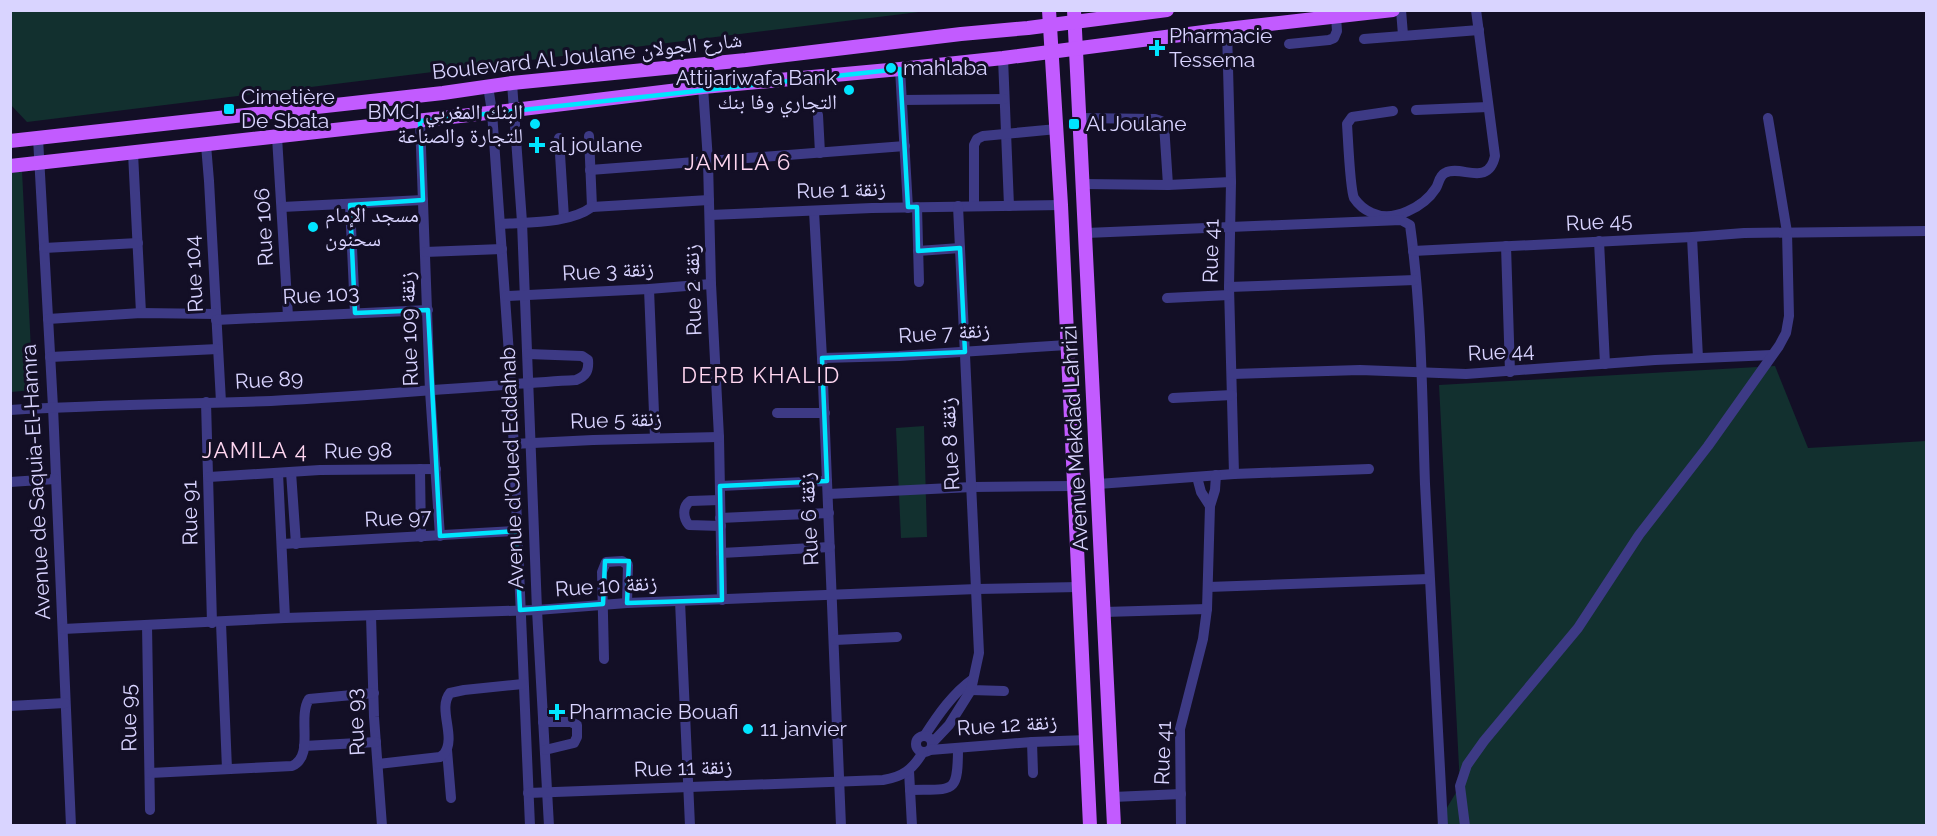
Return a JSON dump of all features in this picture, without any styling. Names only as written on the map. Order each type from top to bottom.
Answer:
[{"type":"main road","name":"Avenue Mekdad Lahrizi","points":[[1049,10],[1061,205],[1090,825]]},
{"type":"main road","name":"Boulevard Al Joulane شارع الجولان","points":[[10,141],[443,93],[512,83],[735,61],[1049,25],[1074,16],[1167,10]]},
{"type":"main road","name":"Boulevard Al Joulane شارع الجولان","points":[[10,166],[703,87],[1077,50],[1227,29],[1393,10]]},
{"type":"main road","name":"Avenue Mekdad Lahrizi","points":[[1074,16],[1114,825]]},
{"type":"street","points":[[1401,10],[1403,35]]},
{"type":"street","points":[[1393,111],[1352,117],[1347,124],[1354,198],[1372,214],[1411,212],[1429,196],[1444,173],[1449,171],[1478,173],[1493,165],[1495,156],[1476,10]]},
{"type":"street","points":[[1289,44],[1335,38],[1336,17]]},
{"type":"street","name":"Rue 41","points":[[1227,29],[1231,182],[1229,291],[1234,474]]},
{"type":"street","points":[[1364,39],[1479,30]]},
{"type":"street","points":[[1003,58],[1010,206]]},
{"type":"street","points":[[900,69],[905,146],[918,251],[919,282]]},
{"type":"street","name":"Avenue d'Oued Eddahab","points":[[512,83],[522,222],[537,610],[549,825]]},
{"type":"street","name":"Avenue d'Oued Eddahab","points":[[488,86],[492,112],[511,383],[530,825]]},
{"type":"street","name":"Rue 2 زنقة","points":[[703,87],[719,437],[722,600]]},
{"type":"street","points":[[902,100],[1004,99]]},
{"type":"street","points":[[1416,110],[1488,107]]},
{"type":"street","points":[[818,115],[820,153]]},
{"type":"street","points":[[1080,117],[1161,121],[1164,124],[1168,184]]},
{"type":"street","points":[[1465,825],[1460,786],[1467,765],[1484,741],[1578,628],[1639,535],[1708,447],[1786,333],[1789,316],[1787,232],[1768,118]]},
{"type":"street","name":"Rue 109 زنقة","points":[[420,121],[430,391],[440,536]]},
{"type":"street","points":[[974,206],[974,145],[977,139],[1006,133],[1057,129]]},
{"type":"street","name":"Rue 106","points":[[277,136],[288,316]]},
{"type":"street","points":[[589,136],[592,207]]},
{"type":"street","name":"Avenue de Saquia-El-Hamra","points":[[38,138],[53,407],[70,825]]},
{"type":"street","points":[[559,138],[564,218]]},
{"type":"street","name":"Rue 104","points":[[206,145],[221,402]]},
{"type":"street","points":[[590,170],[905,146]]},
{"type":"street","points":[[133,153],[141,313]]},
{"type":"street","points":[[1083,184],[1231,182]]},
{"type":"street","points":[[282,207],[423,200]]},
{"type":"street","points":[[500,224],[577,216],[592,207],[709,200]]},
{"type":"street","points":[[350,205],[355,313]]},
{"type":"street","name":"Rue 1 زنقة","points":[[710,215],[913,207],[1061,205]]},
{"type":"street","name":"Rue 8 زنقة","points":[[909,771],[928,745],[940,713],[969,685],[979,653],[958,207]]},
{"type":"street","name":"Rue 6 زنقة","points":[[814,211],[835,640],[841,825]]},
{"type":"street","points":[[1086,233],[1401,220],[1410,225],[1421,371],[1429,579],[1443,825]]},
{"type":"street","name":"Rue 45","points":[[1413,251],[1744,233],[1926,231]]},
{"type":"street","points":[[1692,237],[1698,358]]},
{"type":"street","points":[[1599,241],[1605,364]]},
{"type":"street","points":[[44,248],[138,243]]},
{"type":"street","points":[[1506,246],[1510,372]]},
{"type":"street","points":[[918,251],[960,248]]},
{"type":"street","points":[[426,252],[502,249]]},
{"type":"street","points":[[1167,298],[1229,291],[1415,280]]},
{"type":"street","name":"Rue 3 زنقة","points":[[506,296],[711,284]]},
{"type":"street","points":[[649,289],[655,438]]},
{"type":"street","name":"Rue 103","points":[[48,319],[141,313],[216,317],[428,310]]},
{"type":"street","name":"Rue 7 زنقة","points":[[822,358],[1067,345]]},
{"type":"street","name":"Rue 89","points":[[50,357],[218,349]]},
{"type":"street","name":"Rue 89","points":[[10,410],[430,391],[511,383],[576,380],[587,372],[588,360],[582,356],[528,354]]},
{"type":"street","name":"Rue 44","points":[[1232,374],[1421,371],[1466,374],[1772,355]]},
{"type":"street","points":[[1173,398],[1232,395]]},
{"type":"street","name":"Rue 91","points":[[206,402],[226,769]]},
{"type":"street","points":[[777,413],[825,413]]},
{"type":"street","name":"Rue 5 زنقة","points":[[513,444],[719,437]]},
{"type":"street","points":[[1098,484],[1216,475],[1369,468]]},
{"type":"street","name":"Rue 98","points":[[209,477],[320,470],[436,469]]},
{"type":"street","points":[[420,470],[422,537]]},
{"type":"street","points":[[291,472],[296,544]]},
{"type":"street","points":[[278,473],[285,618]]},
{"type":"street","name":"Rue 41","points":[[1180,825],[1180,729],[1203,639],[1208,609],[1210,506],[1215,490],[1216,475]]},
{"type":"street","name":"Rue 41","points":[[1197,477],[1201,492],[1210,506]]},
{"type":"street","points":[[10,482],[55,479]]},
{"type":"street","points":[[720,486],[827,481]]},
{"type":"street","points":[[828,494],[972,487],[1074,486]]},
{"type":"street","points":[[720,500],[690,501],[685,507],[686,521],[689,525],[829,513]]},
{"type":"street","name":"Rue 97","points":[[282,544],[516,531]]},
{"type":"street","points":[[721,553],[830,547]]},
{"type":"street","points":[[604,659],[602,572],[606,562],[622,561],[628,565],[627,603]]},
{"type":"street","points":[[1208,586],[1429,579]]},
{"type":"street","name":"Rue 10 زنقة","points":[[63,629],[285,618],[537,610],[627,603],[1079,587]]},
{"type":"street","points":[[680,601],[690,825]]},
{"type":"street","points":[[1104,612],[1208,609]]},
{"type":"street","name":"Rue 93","points":[[371,616],[382,825]]},
{"type":"street","name":"Rue 95","points":[[147,625],[150,810]]},
{"type":"street","points":[[835,640],[897,637]]},
{"type":"street","points":[[452,798],[447,750],[446,702],[450,693],[523,684]]},
{"type":"street","points":[[969,685],[1004,691]]},
{"type":"street","points":[[150,773],[285,767],[298,764],[304,754],[304,713],[309,699],[374,693]]},
{"type":"street","points":[[10,706],[65,703]]},
{"type":"street","points":[[543,722],[571,722],[577,725],[577,737],[574,743],[546,750]]},
{"type":"street","name":"Rue 12 زنقة","points":[[928,745],[958,748],[1032,741],[1087,740]]},
{"type":"street","points":[[1032,741],[1033,773]]},
{"type":"street","points":[[304,746],[376,742]]},
{"type":"street","points":[[910,790],[946,789],[953,786],[958,774],[958,748]]},
{"type":"street","points":[[378,764],[440,757],[447,750]]},
{"type":"street","points":[[839,782],[883,780],[898,777],[909,771],[912,825]]},
{"type":"street","name":"Rue 11 زنقة","points":[[528,793],[839,782]]},
{"type":"street","points":[[1113,797],[1180,794]]},
{"type":"highlighted area","points":[[900,69],[908,207],[917,207],[918,251],[960,248],[965,352],[822,358],[827,481],[720,486],[722,600],[627,603],[629,561],[605,561],[603,604],[520,610],[516,531],[440,536],[428,310],[355,313],[350,205],[423,200],[420,121]]},
{"type":"green space","points":[[10,11],[927,11],[27,122],[11,105]]},
{"type":"green space","points":[[22,171],[33,390],[11,392],[11,173]]},
{"type":"green space","points":[[1775,366],[1808,448],[1926,441],[1926,825],[1436,826],[1460,786],[1439,385]]},
{"type":"green space","points":[[924,426],[927,537],[901,538],[896,428]]},
{"type":"place","name":"Pharmacie Tessema","points":[[1157,48]]},
{"type":"place","name":"mahlaba","points":[[891,68]]},
{"type":"place","name":"Attijariwafa Bank التجاري وفا بنك","points":[[849,90]]},
{"type":"place","name":"Cimetière De Sbata","points":[[229,109]]},
{"type":"place","name":"BMCI البنك المغربي للتجارة والصناعة","points":[[535,124]]},
{"type":"place","name":"Al Joulane","points":[[1074,124]]},
{"type":"place","name":"al joulane","points":[[537,145]]},
{"type":"place","name":"مسجد الإمام سحنون","points":[[313,227]]},
{"type":"place","name":"Pharmacie Bouafi","points":[[557,712]]},
{"type":"place","name":"11 janvier","points":[[748,729]]},
{"type":"district","name":"JAMILA 6","points":[[738,162]]},
{"type":"district","name":"DERB KHALID","points":[[761,375]]},
{"type":"district","name":"JAMILA 4","points":[[255,450]]}]
